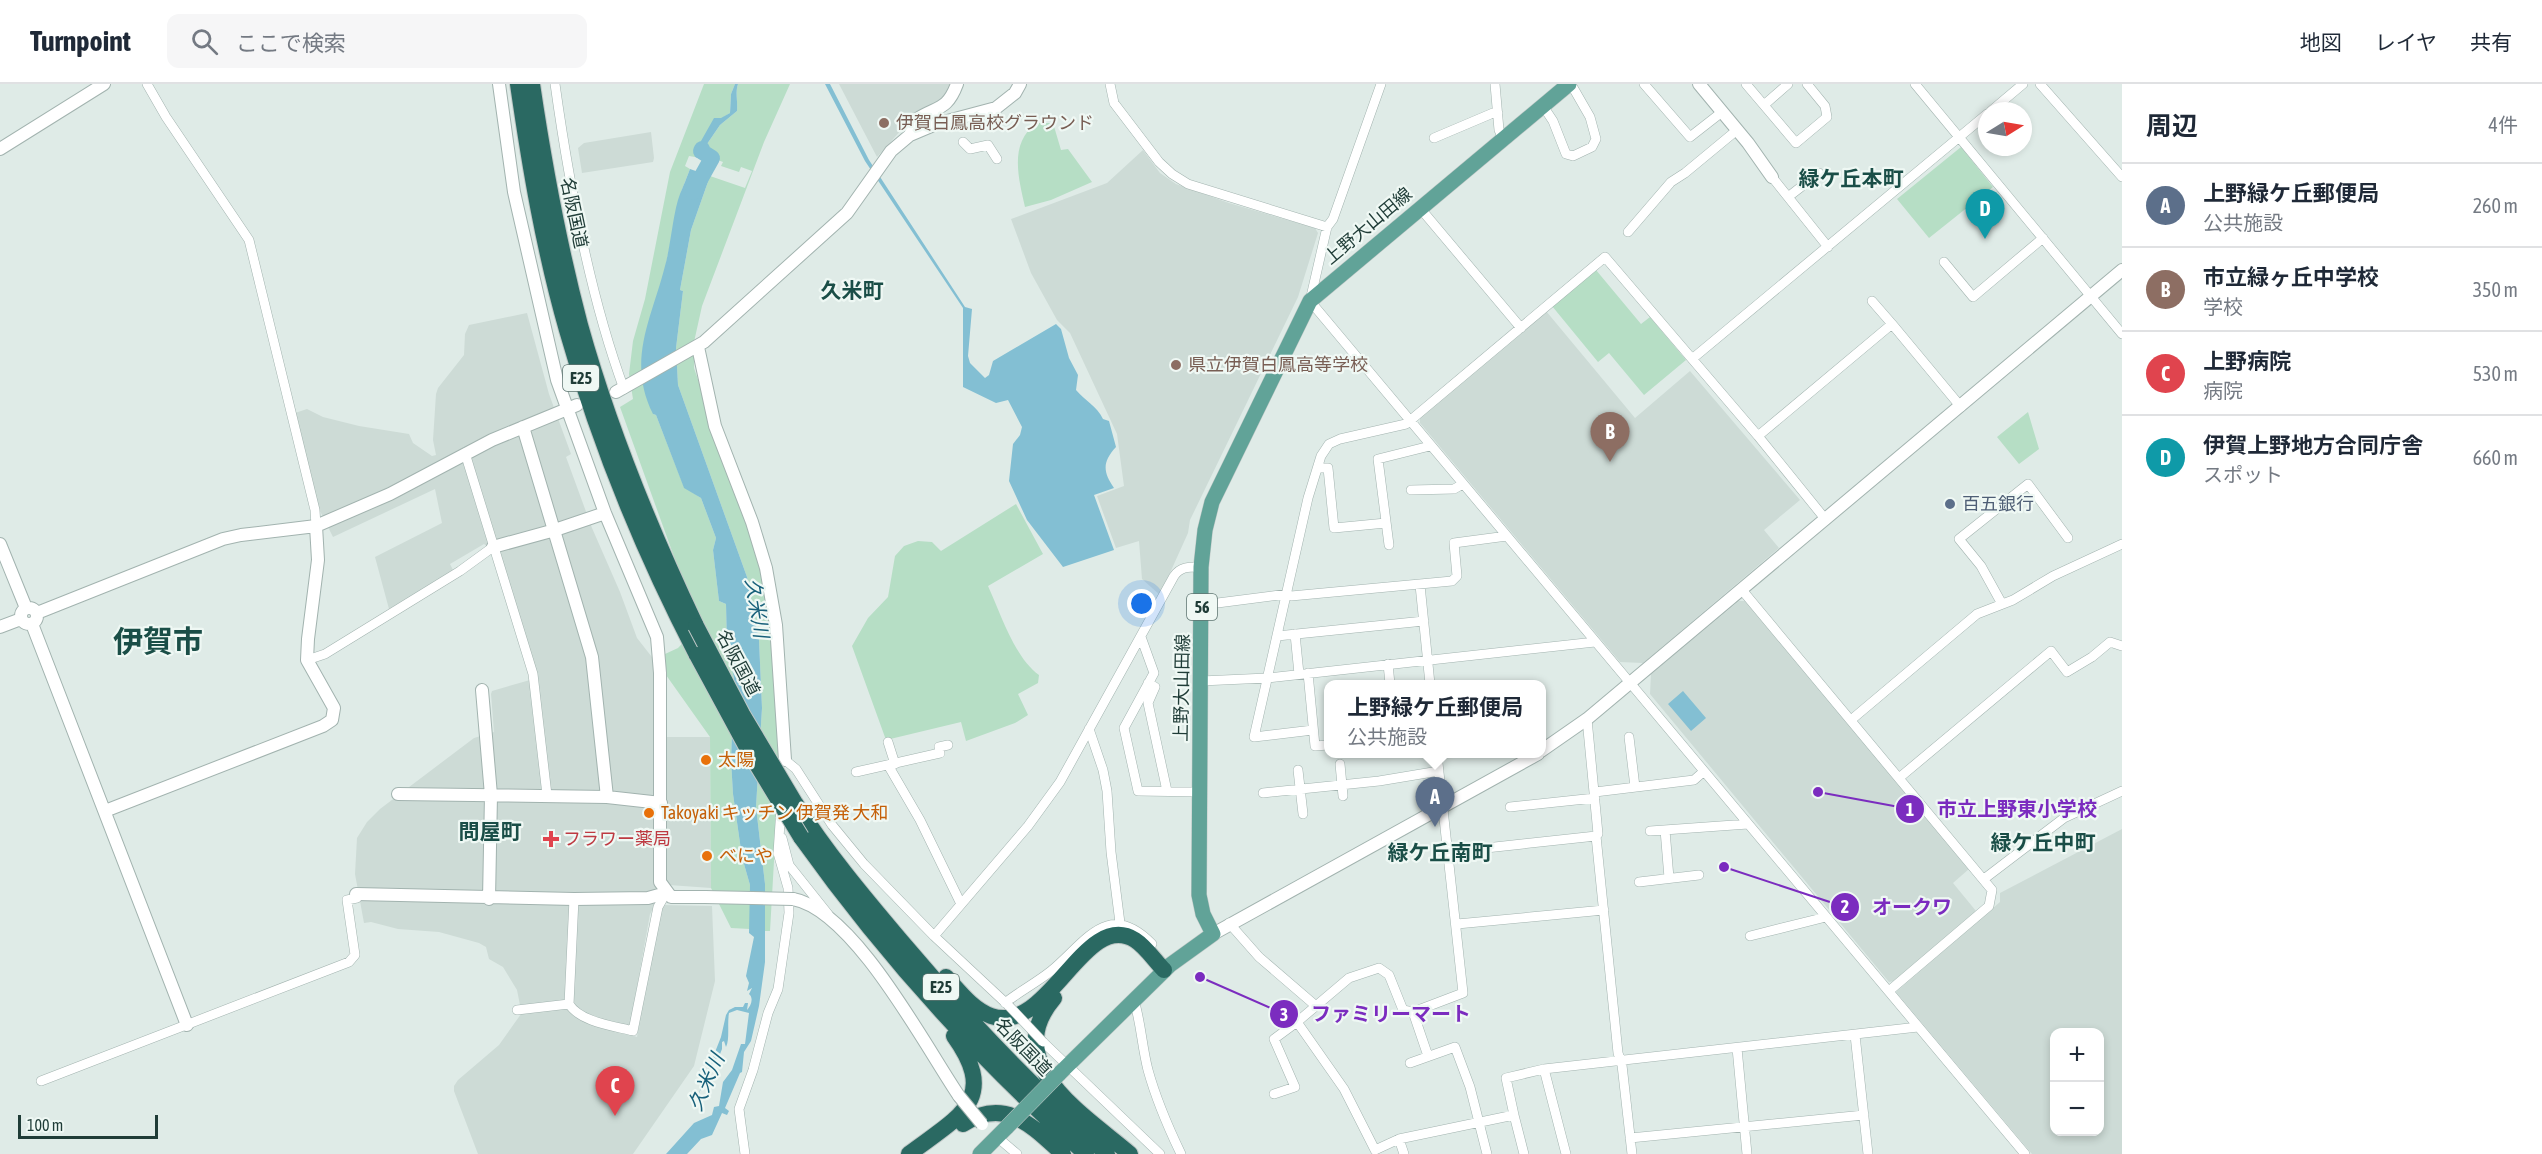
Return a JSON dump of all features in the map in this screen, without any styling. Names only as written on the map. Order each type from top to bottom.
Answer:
[{"type":"highway","name":"名阪国道","points":[[518,84],[542,227],[561,309],[581,377],[630,513],[697,656],[750,753],[801,837],[827,873],[889,949],[963,1033],[1018,1090],[1086,1154]]},
{"type":"highway","name":"名阪国道","points":[[532,84],[559,236],[594,373],[642,507],[696,626],[742,714],[795,803],[830,854],[904,944],[975,1026],[1029,1082],[1107,1154]]},
{"type":"highway","points":[[830,854],[972,1004],[993,1017],[1011,1018],[1032,1008],[1089,949],[1102,939],[1112,936],[1127,936],[1136,940],[1164,971]]},
{"type":"highway","points":[[827,873],[839,895],[951,1032],[972,1063],[975,1084],[970,1102],[953,1121],[909,1154]]},
{"type":"highway","points":[[1130,1154],[1064,1097],[1048,1080],[1039,1063],[1037,1028],[1040,1017],[1071,978],[1095,954],[1110,945],[1129,946],[1145,960],[1164,971]]},
{"type":"highway","points":[[923,1154],[969,1120],[993,1112],[1023,1119],[1063,1154]]},
{"type":"main road","name":"上野大山田線","points":[[1213,934],[1203,914],[1198,895],[1201,567],[1205,530],[1212,502],[1310,301],[1570,84]]},
{"type":"main road","points":[[980,1154],[1164,971],[1213,934]]},
{"type":"street","points":[[0,149],[104,84]]},
{"type":"street","points":[[105,811],[323,726],[332,720],[334,708],[307,660],[318,560],[315,510],[249,240],[187,149],[147,84]]},
{"type":"street","points":[[499,84],[514,192],[543,326],[604,513],[657,637],[660,673],[662,803],[659,874],[662,887],[666,893],[678,898],[793,899],[820,909],[877,970],[959,1096],[982,1124],[1002,1132],[1017,1154]]},
{"type":"street","points":[[555,84],[582,236],[606,333],[623,389],[695,349],[847,213],[891,151],[910,135],[936,124],[996,108],[1015,93],[1020,84]]},
{"type":"street","points":[[910,135],[916,119],[940,109],[952,98],[957,84]]},
{"type":"street","points":[[1110,84],[1114,103],[1159,162],[1172,174],[1188,184],[1327,226]]},
{"type":"street","points":[[1381,84],[1333,219],[1327,226],[1310,301],[2025,1154]]},
{"type":"street","points":[[1495,84],[1499,130],[1503,139]]},
{"type":"street","points":[[1543,106],[1553,121],[1566,154],[1573,156],[1592,147],[1596,139],[1590,117],[1570,84]]},
{"type":"street","points":[[1644,84],[1690,137],[1722,112]]},
{"type":"street","points":[[1746,84],[1796,143],[1827,117],[1825,106],[1807,84]]},
{"type":"street","points":[[1764,105],[1788,84]]},
{"type":"street","points":[[1915,84],[2122,333]]},
{"type":"street","points":[[2002,102],[2024,84]]},
{"type":"street","points":[[2040,84],[2122,177]]},
{"type":"street","points":[[1704,86],[1828,247]]},
{"type":"street","points":[[1434,138],[1493,112],[1498,113]]},
{"type":"street","points":[[1692,359],[1978,122]]},
{"type":"street","points":[[1628,232],[1671,182],[1737,130]]},
{"type":"street","points":[[963,142],[970,149],[988,145],[998,159]]},
{"type":"street","points":[[1788,197],[1819,173]]},
{"type":"street","points":[[1420,208],[1521,328]]},
{"type":"street","points":[[1944,262],[1973,297],[2043,238]]},
{"type":"street","points":[[1313,730],[1254,737],[1308,498],[1321,456],[1329,444],[1340,439],[1406,424],[1605,257],[1758,436],[1826,520]]},
{"type":"street","points":[[1546,748],[1587,719],[2122,270]]},
{"type":"street","points":[[1872,301],[1960,407]]},
{"type":"street","points":[[1758,436],[1892,324]]},
{"type":"street","points":[[695,349],[715,426],[752,522],[766,568],[776,625],[785,760],[778,853],[788,888],[789,913],[778,989],[768,1013],[753,1070],[739,1109],[745,1154]]},
{"type":"street","points":[[0,627],[223,539],[316,526],[390,494],[465,453],[571,407]]},
{"type":"street","points":[[523,427],[592,657],[608,797]]},
{"type":"street","points":[[1389,545],[1378,459],[1430,446]]},
{"type":"street","points":[[465,453],[533,674],[547,795]]},
{"type":"street","points":[[1318,468],[1328,468],[1334,528],[1386,523]]},
{"type":"street","points":[[1411,490],[1454,489],[1463,484]]},
{"type":"street","points":[[2002,604],[1984,572],[1959,539],[2028,484],[2068,538]]},
{"type":"street","points":[[307,660],[326,654],[460,571],[493,547],[555,530],[604,513]]},
{"type":"street","points":[[1202,604],[1287,594],[1291,596],[1420,585],[1452,580],[1456,576],[1454,543],[1507,536]]},
{"type":"street","points":[[0,544],[187,1025]]},
{"type":"street","points":[[1851,720],[1977,614],[2002,604],[2053,576],[2122,544]]},
{"type":"street","points":[[934,936],[1060,782],[1178,570],[1187,567],[1201,567]]},
{"type":"street","points":[[1420,585],[1430,680]]},
{"type":"street","points":[[1742,590],[1992,890],[1989,906],[1889,991]]},
{"type":"street","points":[[1278,636],[1424,621]]},
{"type":"street","points":[[1295,634],[1315,746],[1324,745]]},
{"type":"street","points":[[1141,637],[1154,673],[1124,728],[1138,791],[1200,792]]},
{"type":"street","points":[[1201,681],[1267,678],[1595,642]]},
{"type":"street","points":[[1899,778],[2051,651],[2067,672],[2092,657],[2110,642],[2122,646]]},
{"type":"street","points":[[1388,664],[1390,680]]},
{"type":"street","points":[[1148,683],[1155,687],[1148,703],[1167,791]]},
{"type":"street","points":[[482,690],[491,795],[489,898]]},
{"type":"street","points":[[1587,719],[1595,795],[1598,834],[1596,836],[1632,1154]]},
{"type":"street","points":[[1089,729],[1103,770],[1107,791],[1111,852],[1120,924]]},
{"type":"street","points":[[1629,737],[1635,788]]},
{"type":"street","points":[[888,742],[891,765],[961,904]]},
{"type":"street","points":[[856,772],[940,753],[939,747],[948,745]]},
{"type":"street","points":[[1274,1094],[1295,1087],[1275,1039],[1349,978],[1380,968],[1389,975],[1403,1010],[1413,1012],[1463,993],[1438,758]]},
{"type":"street","points":[[1213,934],[1229,923],[1354,860],[1529,758]]},
{"type":"street","points":[[785,760],[796,769],[832,825],[864,864],[1043,1042],[1064,1070],[1160,1154]]},
{"type":"street","points":[[1340,764],[1343,796]]},
{"type":"street","points":[[1298,770],[1303,814]]},
{"type":"street","points":[[1263,793],[1439,771]]},
{"type":"street","points":[[1510,807],[1694,780],[1703,772]]},
{"type":"street","points":[[1984,879],[2064,818],[2122,791]]},
{"type":"street","points":[[398,794],[608,797],[662,803]]},
{"type":"street","points":[[779,824],[789,865],[834,923]]},
{"type":"street","points":[[1650,831],[1748,824]]},
{"type":"street","points":[[1665,830],[1669,878]]},
{"type":"street","points":[[1449,852],[1596,836]]},
{"type":"street","points":[[1639,882],[1699,875]]},
{"type":"street","points":[[41,1081],[349,963],[355,955],[347,900],[357,896],[574,899],[648,898],[666,893]]},
{"type":"street","points":[[574,899],[569,1004],[573,1011],[585,1017],[633,1031],[658,907],[666,893]]},
{"type":"street","points":[[1457,924],[1604,910]]},
{"type":"street","points":[[1750,936],[1826,917]]},
{"type":"street","points":[[1229,923],[1260,957],[1316,1006]]},
{"type":"street","points":[[1007,1005],[1041,979],[1096,930],[1104,926],[1120,924],[1143,936],[1164,971]]},
{"type":"street","points":[[1134,1000],[1140,1020],[1147,1067],[1181,1154]]},
{"type":"street","points":[[517,1010],[569,1004]]},
{"type":"street","points":[[1413,1012],[1428,1056]]},
{"type":"street","points":[[1297,1023],[1344,1089],[1374,1152],[1399,1139],[1514,1115]]},
{"type":"street","points":[[1524,1154],[1506,1078],[1544,1070],[1918,1028]]},
{"type":"street","points":[[1856,1035],[1868,1154]]},
{"type":"street","points":[[1410,1063],[1455,1047],[1470,1088],[1487,1154]]},
{"type":"street","points":[[1737,1048],[1747,1154]]},
{"type":"street","points":[[1544,1070],[1566,1154]]},
{"type":"street","points":[[1630,1138],[1864,1115]]},
{"type":"street","points":[[1399,1139],[1404,1154]]},
{"type":"shaded area","name":"伊賀白鳳高校グラウンド","points":[[839,84],[953,84],[947,96],[912,118],[877,157]]},
{"type":"shaded area","points":[[651,132],[653,162],[582,173],[578,148],[584,143]]},
{"type":"shaded area","name":"県立伊賀白鳳高等学校","points":[[1143,150],[1160,173],[1176,184],[1229,203],[1315,228],[1318,233],[1298,297],[1190,520],[1188,533],[1160,595],[1142,579],[1139,541],[1116,548],[1097,496],[1124,486],[1117,434],[1070,333],[1057,320],[1031,273],[1011,219],[1107,183]]},
{"type":"shaded area","points":[[1546,311],[1635,418],[1690,371],[1800,500],[1764,530],[1779,548],[1643,663],[1620,662],[1420,423],[1420,416]]},
{"type":"shaded area","points":[[527,313],[549,394],[571,454],[566,457],[592,528],[637,638],[666,675],[666,737],[710,737],[711,888],[669,885],[650,914],[630,1026],[626,1027],[582,1012],[562,1002],[520,1005],[517,990],[503,967],[489,959],[486,947],[479,943],[439,932],[398,929],[371,922],[364,923],[355,874],[357,838],[367,822],[380,809],[474,738],[494,732],[492,691],[530,680],[535,667],[501,558],[484,544],[450,564],[453,570],[389,609],[375,557],[442,523],[435,489],[333,537],[318,507],[295,413],[307,409],[323,417],[359,426],[409,434],[413,443],[432,456],[436,455],[433,440],[436,394],[438,388],[464,355],[465,334],[469,325]]},
{"type":"shaded area","points":[[1739,601],[1746,601],[1969,869],[1953,883],[1976,911],[1894,981],[1889,982],[1650,694],[1651,674]]},
{"type":"shaded area","points":[[2122,829],[2122,1154],[2032,1154],[1896,992],[2000,902],[2000,893]]},
{"type":"shaded area","points":[[662,905],[712,906],[715,981],[694,1066],[633,1154],[478,1154],[454,1091],[458,1080],[499,1045],[521,1014],[569,1008],[570,1013],[574,1015],[637,1037],[658,911]]},
{"type":"green space","points":[[704,84],[735,84],[731,94],[730,113],[708,132],[695,157],[689,156],[685,166],[690,169],[681,192],[665,269],[653,414],[656,415],[684,487],[701,498],[716,538],[713,550],[719,601],[726,604],[727,648],[734,678],[731,760],[733,794],[742,857],[750,885],[750,929],[731,928],[711,888],[710,737],[666,675],[665,654],[678,648],[699,626],[620,407],[633,399],[629,374],[633,341],[645,299],[670,172]]},
{"type":"green space","points":[[738,84],[790,84],[764,142],[702,306],[694,342],[694,368],[746,519],[762,572],[773,626],[780,756],[770,931],[765,931],[765,884],[756,807],[762,708],[759,640],[747,577],[678,385],[676,348],[683,291],[680,290],[691,230],[710,176],[745,188],[752,171],[741,167],[739,172],[721,166],[723,162],[712,158],[707,144],[720,125],[737,111]]},
{"type":"green space","points":[[1037,123],[1053,123],[1061,150],[1068,149],[1092,182],[1051,200],[1025,207],[1020,185],[1019,151],[1028,131]]},
{"type":"green space","points":[[1961,147],[1993,187],[1929,238],[1897,199]]},
{"type":"green space","points":[[1596,270],[1641,324],[1650,317],[1686,360],[1644,395],[1609,353],[1598,362],[1552,306]]},
{"type":"green space","points":[[2028,412],[2039,449],[2019,464],[1997,437]]},
{"type":"green space","points":[[1016,504],[1043,554],[988,586],[1015,646],[1030,667],[1039,675],[1038,683],[1018,694],[1028,715],[1015,723],[966,741],[961,722],[886,740],[852,646],[868,618],[888,597],[895,556],[904,546],[918,541],[932,542],[941,551]]},
{"type":"water","points":[[735,84],[738,84],[737,111],[720,125],[707,144],[712,158],[710,162],[695,157],[714,118],[721,118],[730,113],[731,94]]},
{"type":"water","points":[[825,84],[830,84],[869,160],[965,307],[972,309],[968,356],[970,363],[985,378],[989,375],[993,361],[1056,324],[1061,329],[1069,358],[1078,375],[1076,390],[1103,419],[1109,421],[1116,447],[1106,462],[1106,472],[1114,488],[1094,495],[1114,550],[1063,567],[1027,520],[1009,481],[1013,444],[1020,435],[1022,427],[1008,400],[996,403],[963,387],[963,308],[865,161]]},
{"type":"water","points":[[690,169],[710,176],[691,230],[680,290],[683,291],[676,348],[678,385],[747,577],[759,640],[762,708],[756,807],[765,884],[765,962],[751,1041],[744,1052],[742,1072],[725,1108],[729,1111],[727,1115],[722,1113],[712,1135],[701,1139],[687,1154],[666,1154],[694,1123],[712,1115],[714,1107],[719,1106],[723,1082],[732,1070],[741,1044],[745,1044],[749,1013],[737,1010],[729,1013],[726,1047],[724,1041],[722,1042],[718,1059],[698,1095],[721,1037],[726,1015],[729,1010],[743,1007],[745,1003],[748,1003],[747,1010],[751,1004],[749,994],[752,988],[747,991],[749,983],[746,976],[754,937],[749,933],[750,885],[742,857],[733,794],[731,760],[734,678],[727,648],[726,604],[719,601],[713,550],[716,538],[701,498],[684,488],[656,415],[653,414],[645,394],[642,375],[644,339],[648,321],[667,258],[678,201]]},
{"type":"water","points":[[1683,691],[1706,718],[1691,731],[1668,704]]},
{"type":"waterway","name":"久米川","points":[[693,192],[712,158],[701,151],[702,149]]},
{"type":"place","name":"伊賀白鳳高校グラウンド","points":[[884,123]]},
{"type":"place","name":"伊賀上野地方合同庁舎","points":[[1985,239]]},
{"type":"place","name":"県立伊賀白鳳高等学校","points":[[1176,365]]},
{"type":"place","name":"市立緑ヶ丘中学校","points":[[1610,462]]},
{"type":"place","name":"百五銀行","points":[[1950,504]]},
{"type":"place","name":"太陽","points":[[706,760]]},
{"type":"place","name":"市立上野東小学校","points":[[1818,792]]},
{"type":"place","name":"Takoyaki キッチン 伊賀発 大和","points":[[649,813]]},
{"type":"place","name":"上野緑ケ丘郵便局","points":[[1435,827]]},
{"type":"place","name":"フラワー薬局","points":[[551,839]]},
{"type":"place","name":"べにや","points":[[707,856]]},
{"type":"place","name":"オークワ","points":[[1724,867]]},
{"type":"place","name":"ファミリーマート","points":[[1200,977]]},
{"type":"place","name":"上野病院","points":[[615,1116]]},
{"type":"district","name":"緑ケ丘本町","points":[[1851,179]]},
{"type":"district","name":"久米町","points":[[852,291]]},
{"type":"district","name":"伊賀市","points":[[158,642]]},
{"type":"district","name":"問屋町","points":[[490,832]]},
{"type":"district","name":"緑ケ丘中町","points":[[2043,843]]},
{"type":"district","name":"緑ケ丘南町","points":[[1440,853]]}]
